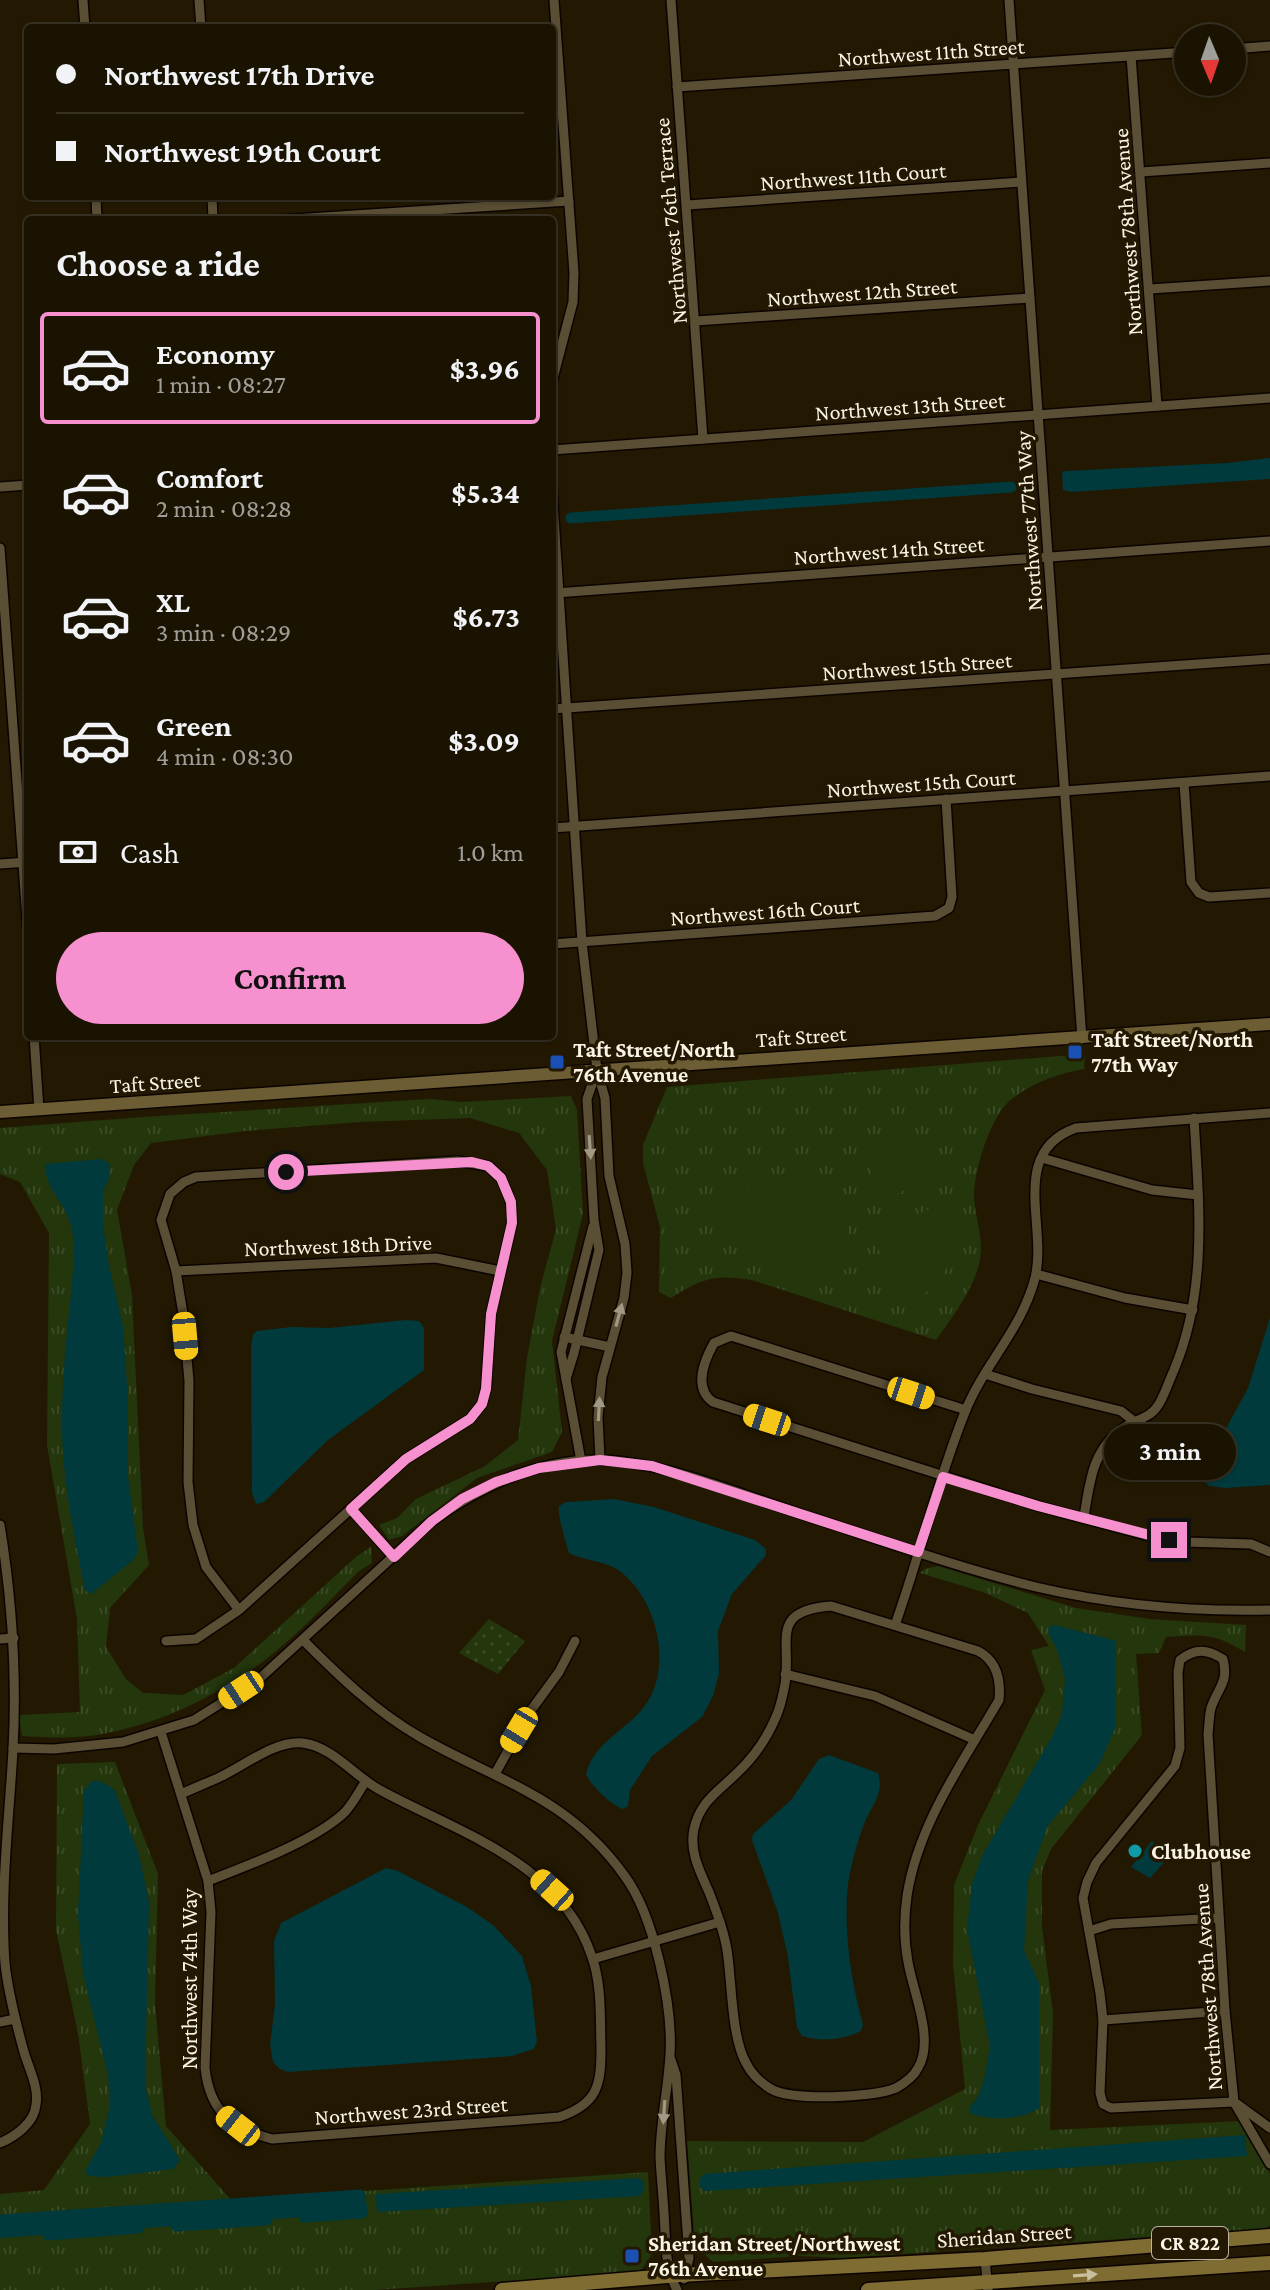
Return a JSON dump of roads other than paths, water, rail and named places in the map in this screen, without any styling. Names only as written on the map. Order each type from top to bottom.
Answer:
[{"type":"main road","name":"Sheridan Street","points":[[502,2290],[669,2276],[985,2259],[1270,2236]]},
{"type":"main road","name":"Sheridan Street","points":[[868,2290],[987,2285],[1270,2263]]},
{"type":"street","points":[[83,0],[85,24]]},
{"type":"street","points":[[199,0],[201,24]]},
{"type":"street","points":[[554,0],[555,24]]},
{"type":"street","name":"Northwest 76th Terrace","points":[[671,0],[703,439]]},
{"type":"street","name":"Northwest 77th Way","points":[[1009,0],[1082,1039]]},
{"type":"street","points":[[1246,48],[1270,46]]},
{"type":"street","name":"Northwest 11th Street","points":[[677,87],[1174,53]]},
{"type":"street","points":[[556,56],[574,273],[573,302],[556,344]]},
{"type":"street","name":"Northwest 78th Avenue","points":[[1131,56],[1157,406]]},
{"type":"street","points":[[1141,172],[1270,163]]},
{"type":"street","name":"Northwest 11th Court","points":[[687,205],[1021,182]]},
{"type":"street","points":[[340,216],[569,201]]},
{"type":"street","points":[[1150,289],[1270,281]]},
{"type":"street","name":"Northwest 12th Street","points":[[696,321],[1030,298]]},
{"type":"street","name":"Northwest 13th Street","points":[[556,450],[1270,398]]},
{"type":"street","points":[[0,487],[24,485]]},
{"type":"street","name":"Northwest 14th Street","points":[[556,593],[1270,541]]},
{"type":"street","points":[[0,548],[24,838]]},
{"type":"street","points":[[556,603],[582,942],[597,1070],[605,1098],[609,1176],[625,1244],[627,1273],[624,1298],[602,1377],[598,1417],[600,1460]]},
{"type":"street","name":"Northwest 15th Street","points":[[556,709],[1270,659]]},
{"type":"street","name":"Northwest 15th Court","points":[[556,828],[1270,776]]},
{"type":"street","points":[[1184,783],[1191,882],[1199,893],[1209,897],[1270,893]]},
{"type":"street","name":"Northwest 16th Court","points":[[556,944],[935,916],[949,908],[952,897],[946,799]]},
{"type":"street","points":[[0,864],[24,862]]},
{"type":"street","name":"Taft Street","points":[[0,1112],[1270,1024]]},
{"type":"street","points":[[34,1040],[39,1110]]},
{"type":"street","points":[[566,1379],[599,1250],[594,1220],[587,1099],[597,1070]]},
{"type":"street","points":[[895,1625],[966,1410],[1015,1329],[1028,1301],[1036,1274],[1039,1243],[1034,1178],[1042,1158],[1057,1138],[1076,1128],[1270,1113]]},
{"type":"street","points":[[1084,1517],[1096,1458],[1107,1441],[1135,1422],[1149,1417],[1160,1403],[1180,1355],[1193,1310],[1200,1247],[1194,1118]]},
{"type":"street","points":[[1042,1158],[1152,1190],[1198,1195]]},
{"type":"street","points":[[166,1641],[196,1639],[239,1610],[406,1459],[470,1419],[482,1404],[486,1389],[491,1314],[512,1223],[511,1202],[501,1178],[488,1166],[457,1161],[196,1177],[170,1194],[163,1208],[163,1229],[176,1271],[183,1314],[189,1381],[188,1482],[193,1525],[206,1567],[239,1610]]},
{"type":"street","points":[[581,1461],[561,1352],[594,1220]]},
{"type":"street","name":"Northwest 18th Drive","points":[[176,1271],[436,1258],[500,1271]]},
{"type":"street","points":[[1036,1274],[1125,1298],[1193,1310]]},
{"type":"street","points":[[966,1410],[731,1336],[714,1343],[709,1350],[701,1385],[707,1398],[713,1402],[1026,1503],[1174,1541],[1251,1544],[1270,1552]]},
{"type":"street","points":[[564,1337],[610,1347]]},
{"type":"street","points":[[985,1374],[1121,1411],[1135,1422]]},
{"type":"street","points":[[13,1748],[54,1749],[123,1742],[194,1720],[258,1680],[462,1499],[496,1482],[539,1468],[581,1461],[652,1466],[918,1552],[1035,1586],[1094,1598],[1209,1611],[1270,1610]]},
{"type":"street","points":[[351,1509],[394,1557]]},
{"type":"street","points":[[0,1525],[14,1638],[13,1748],[4,1835],[5,1963],[15,2019],[36,2088],[36,2107],[28,2124],[0,2143]]},
{"type":"street","points":[[831,1606],[895,1625],[988,1656],[1000,1682],[999,1700],[927,1824],[916,1855],[907,1897],[907,1961],[924,2032],[924,2051],[918,2069],[896,2088],[821,2097],[791,2095],[772,2090],[755,2076],[745,2062],[739,2043],[727,1946],[697,1865],[692,1846],[694,1829],[700,1809],[761,1747],[777,1716],[786,1682],[787,1630],[795,1616],[811,1607],[831,1606]]},
{"type":"street","points":[[0,1639],[14,1638]]},
{"type":"street","points":[[303,1640],[351,1689],[382,1713],[421,1737],[553,1806],[579,1825],[626,1878],[642,1908],[654,1942],[664,1990],[670,2056],[660,2158],[669,2276],[678,2290],[686,2275],[689,2258],[676,2075],[670,2056]]},
{"type":"street","points":[[495,1774],[575,1641]]},
{"type":"street","name":"Northwest 78th Avenue","points":[[1089,1931],[1083,1898],[1096,1863],[1175,1766],[1180,1748],[1180,1660],[1198,1651],[1212,1652],[1223,1659],[1226,1672],[1221,1691],[1211,1707],[1208,1734],[1225,2011],[1234,2102],[1270,2164]]},
{"type":"street","points":[[785,1674],[875,1696],[975,1740]]},
{"type":"street","name":"Northwest 74th Way","points":[[161,1732],[208,1881],[211,1912],[206,2078],[214,2104],[238,2126]]},
{"type":"street","points":[[181,1794],[287,1744],[301,1743],[327,1751],[366,1781],[528,1869],[552,1890],[567,1909],[593,1959],[720,1922]]},
{"type":"street","points":[[208,1881],[275,1854],[327,1825],[345,1812],[366,1781]]},
{"type":"street","points":[[1219,1918],[1111,1924],[1089,1931],[1103,2020],[1100,2093],[1103,2104],[1111,2108],[1234,2102]]},
{"type":"street","name":"Northwest 23rd Street","points":[[238,2126],[272,2139],[559,2117],[585,2105],[596,2093],[601,2075],[598,1986],[593,1959]]},
{"type":"street","points":[[1103,2020],[1225,2011]]},
{"type":"street","points":[[0,2022],[15,2019]]},
{"type":"street","name":"Northwest 78th Avenue","points":[[1234,2102],[1270,2128]]},
{"type":"street","points":[[663,2197],[685,2196]]},
{"type":"street","points":[[985,2259],[987,2285]]},
{"type":"water","points":[[1270,458],[1270,479],[1071,492],[1063,490],[1062,472],[1066,471]]},
{"type":"water","points":[[101,1159],[110,1164],[109,1178],[103,1191],[103,1225],[123,1326],[128,1400],[128,1477],[138,1552],[132,1561],[91,1594],[85,1590],[80,1568],[63,1453],[62,1395],[73,1239],[70,1221],[48,1180],[45,1164]]},
{"type":"water","points":[[1270,1318],[1270,1485],[1209,1486],[1202,1478],[1205,1467],[1248,1388]]},
{"type":"water","points":[[419,1321],[424,1328],[424,1370],[328,1440],[264,1502],[256,1504],[252,1493],[253,1334],[291,1327],[329,1328]]},
{"type":"water","points":[[614,1499],[654,1507],[755,1540],[766,1549],[766,1555],[732,1594],[718,1631],[719,1674],[713,1696],[702,1717],[652,1756],[630,1790],[628,1806],[623,1809],[602,1794],[586,1774],[600,1748],[637,1715],[649,1699],[656,1681],[658,1641],[645,1602],[621,1572],[569,1553],[559,1510],[559,1506],[566,1502]]},
{"type":"water","points":[[1055,1625],[1116,1641],[1116,1726],[1100,1763],[1047,1827],[1028,1880],[1024,1951],[1039,1983],[1039,2108],[1015,2117],[986,2117],[970,2113],[969,2108],[978,2097],[984,2080],[990,2046],[967,1929],[972,1884],[983,1854],[1052,1737],[1062,1714],[1065,1680],[1058,1652],[1048,1632],[1049,1627]]},
{"type":"water","points":[[829,1755],[878,1773],[880,1787],[864,1824],[848,1884],[849,1955],[863,2025],[861,2031],[854,2034],[824,2039],[802,2036],[797,2028],[788,1957],[778,1913],[752,1840],[753,1834],[791,1800],[819,1759]]},
{"type":"water","points":[[95,1780],[115,1791],[139,1855],[149,1902],[145,2085],[152,2115],[180,2160],[173,2169],[108,2177],[89,2176],[85,2171],[101,2143],[110,2105],[108,2075],[83,1974],[78,1914],[84,1791]]},
{"type":"water","points":[[1152,1841],[1168,1858],[1150,1878],[1131,1867]]},
{"type":"water","points":[[386,1868],[398,1871],[467,1907],[493,1925],[522,1956],[531,1986],[537,2041],[534,2049],[512,2056],[288,2072],[273,2062],[270,2045],[275,2004],[274,1941],[281,1923]]},
{"type":"water","points":[[1245,2135],[1247,2156],[705,2191],[700,2187],[700,2178],[704,2174]]},
{"type":"water","points":[[638,2178],[644,2181],[640,2196],[377,2212],[376,2194]]},
{"type":"water","points":[[360,2195],[362,2213],[0,2238],[0,2220]]},
{"type":"waterway","points":[[571,518],[1011,487]]},
{"type":"waterway","points":[[0,2220],[360,2195],[362,2213],[304,2217]]},
{"type":"waterway","points":[[176,2226],[267,2220]]},
{"type":"waterway","points":[[48,2235],[139,2228]]},
{"type":"place","name":"Taft Street/North 77th Way","points":[[1075,1052]]},
{"type":"place","name":"Taft Street/North 76th Avenue","points":[[557,1062]]},
{"type":"place","name":"Clubhouse","points":[[1135,1851]]},
{"type":"place","name":"Sheridan Street/Northwest 76th Avenue","points":[[632,2256]]}]
